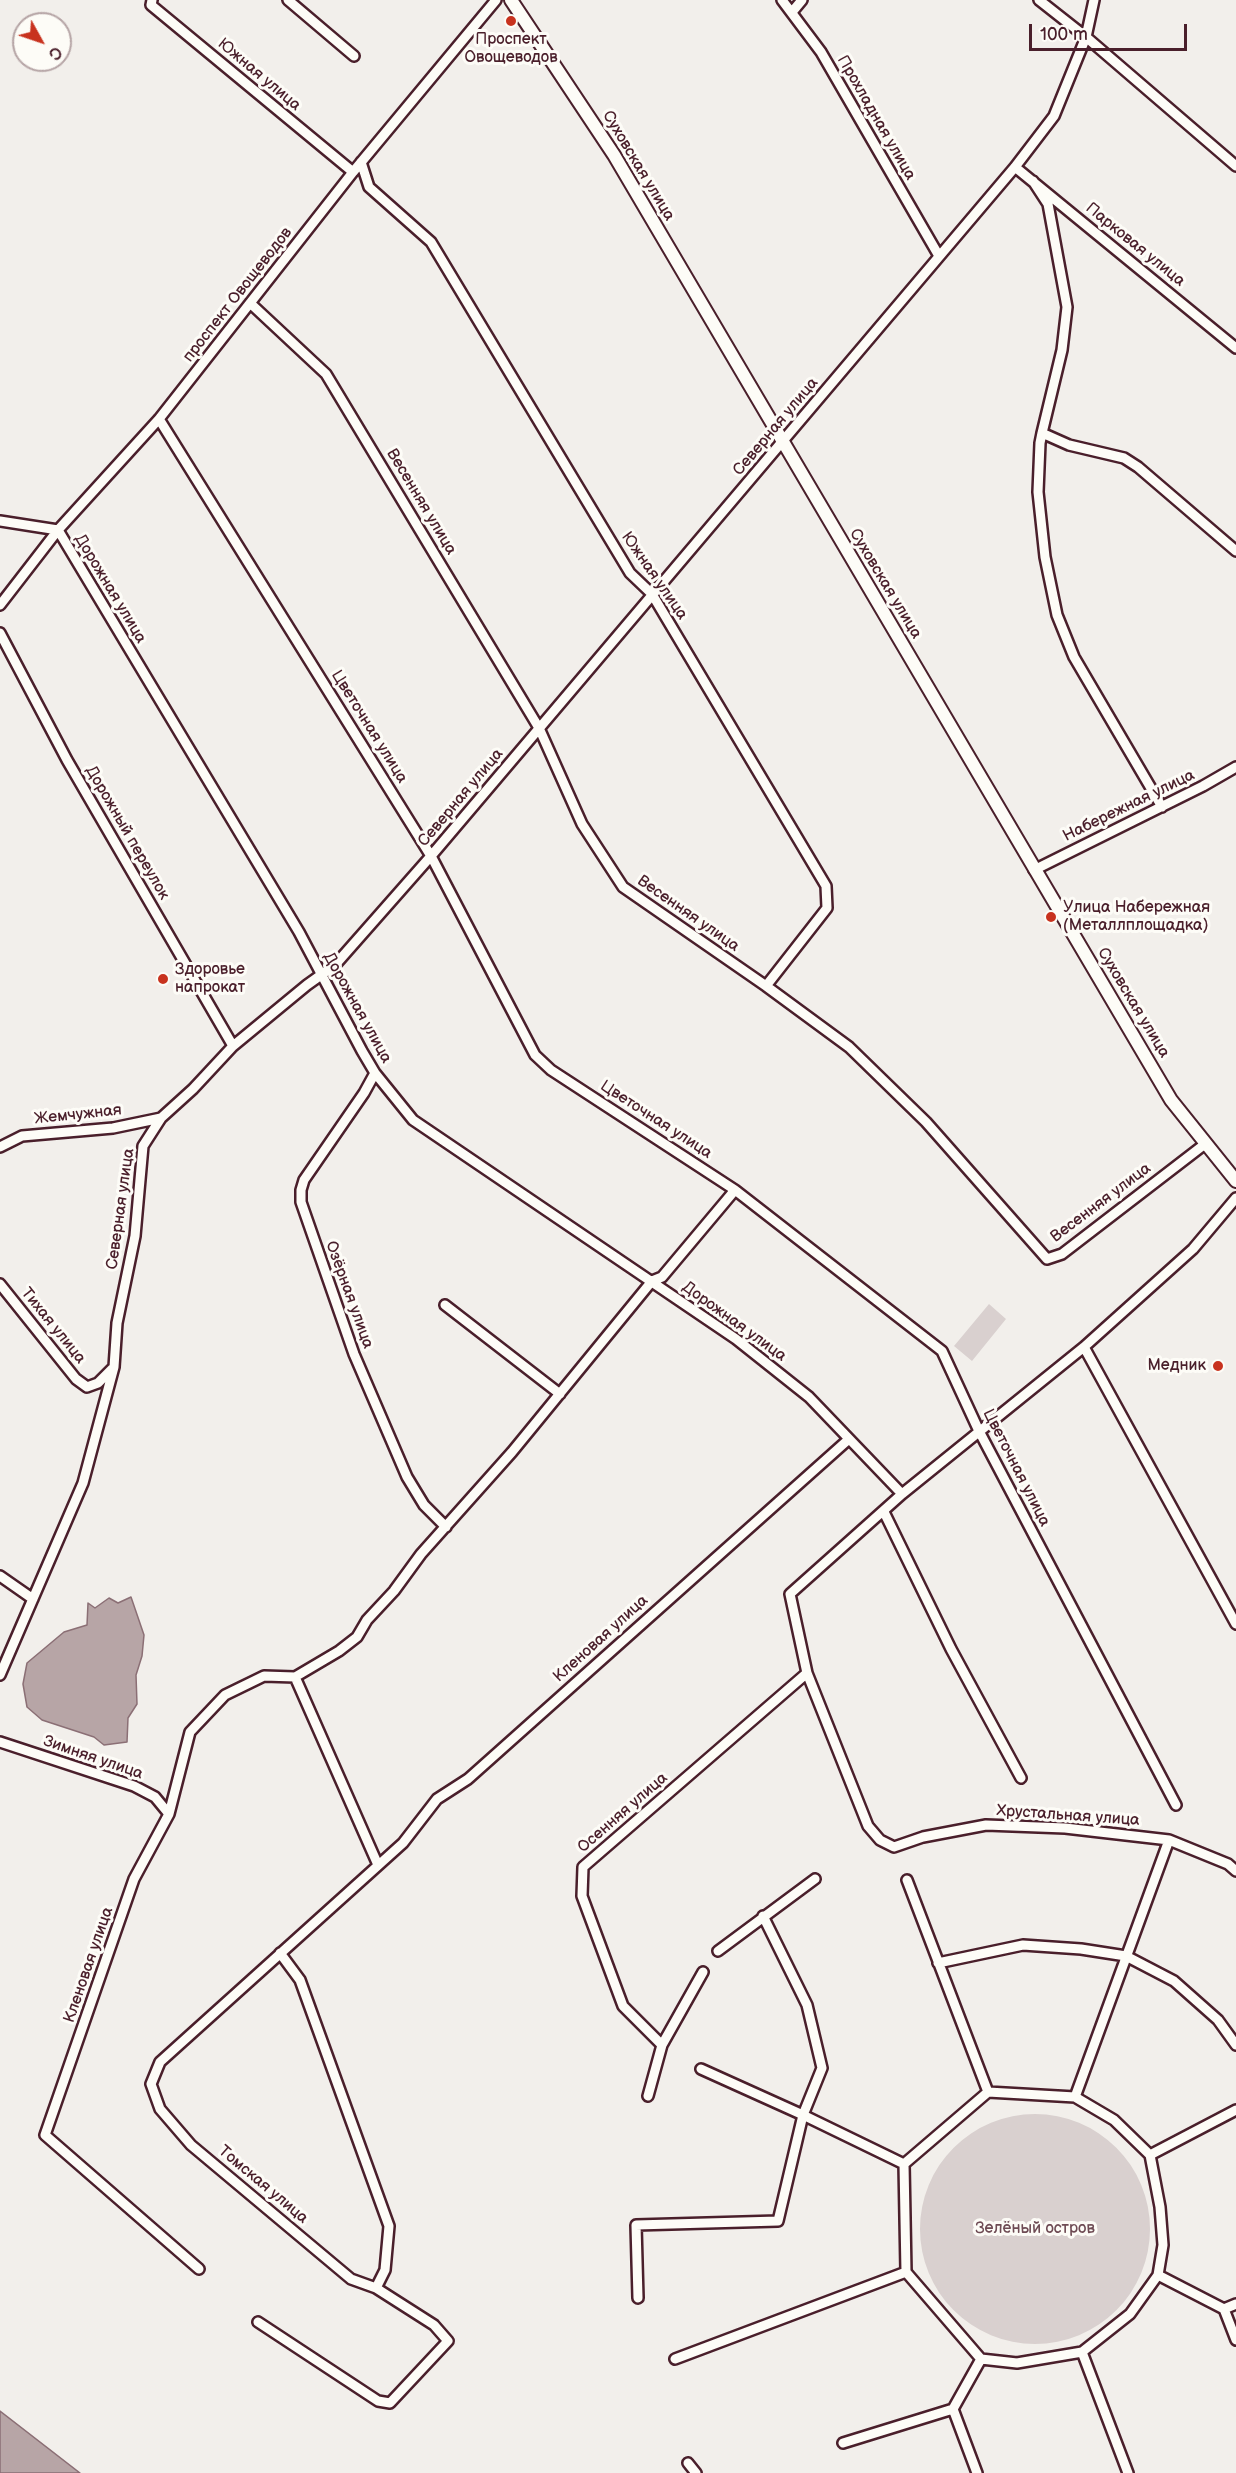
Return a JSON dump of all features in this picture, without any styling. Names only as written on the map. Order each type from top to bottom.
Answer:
[{"type":"street","name":"Южная улица","points":[[152,0],[151,5],[353,172]]},
{"type":"street","points":[[288,0],[354,56]]},
{"type":"street","name":"проспект Овощеводов","points":[[0,606],[58,530],[159,418],[353,172],[496,0]]},
{"type":"street","name":"Суховская улица","points":[[511,0],[614,155],[1171,1100],[1204,1144],[1236,1181]]},
{"type":"street","name":"Прохладная улица","points":[[782,0],[820,52],[939,256]]},
{"type":"street","points":[[792,12],[802,0]]},
{"type":"street","points":[[1039,0],[1086,37],[1236,166]]},
{"type":"street","name":"Северная улица","points":[[0,1675],[83,1482],[114,1367],[117,1323],[135,1236],[143,1146],[161,1118],[193,1089],[233,1046],[335,965],[431,856],[783,443],[1015,167],[1054,116],[1086,37],[1094,0]]},
{"type":"street","name":"Южная улица","points":[[362,162],[369,187],[431,242],[630,573],[652,594],[826,886],[827,908],[766,986]]},
{"type":"street","name":"Парковая улица","points":[[1015,167],[1236,348]]},
{"type":"street","points":[[1033,181],[1048,204],[1067,307],[1062,350],[1040,443],[1038,492],[1045,557],[1057,615],[1074,657],[1162,807]]},
{"type":"street","name":"Весенняя улица","points":[[250,303],[326,374],[539,728],[582,824],[623,887],[766,986],[849,1047],[918,1113],[1047,1259],[1062,1254],[1204,1144]]},
{"type":"street","name":"Цветочная улица","points":[[159,418],[431,856],[535,1054],[551,1070],[735,1190],[942,1351],[979,1431],[1176,1805]]},
{"type":"street","points":[[1042,432],[1069,445],[1124,458],[1138,466],[1236,551]]},
{"type":"street","points":[[0,521],[58,530]]},
{"type":"street","name":"Дорожная улица","points":[[58,530],[299,932],[375,1072],[413,1120],[652,1281],[754,1353],[809,1397],[902,1494]]},
{"type":"street","name":"Дорожный переулок","points":[[0,633],[68,760],[233,1046]]},
{"type":"street","name":"Набережная улица","points":[[1034,870],[1162,807],[1236,767]]},
{"type":"street","name":"Озёрная улица","points":[[375,1072],[364,1093],[304,1180],[301,1202],[354,1354],[407,1478],[424,1505],[446,1527]]},
{"type":"street","name":"Жемчужная","points":[[0,1147],[22,1136],[114,1128],[161,1118]]},
{"type":"street","points":[[378,1865],[295,1677],[339,1651],[357,1636],[367,1620],[394,1591],[421,1554],[560,1394],[652,1281],[662,1277],[735,1190]]},
{"type":"street","points":[[807,1673],[790,1594],[902,1494],[1084,1347],[1193,1249],[1236,1197]]},
{"type":"street","name":"Тихая улица","points":[[0,1284],[76,1379],[87,1387],[98,1383],[114,1367]]},
{"type":"street","points":[[445,1305],[560,1394]]},
{"type":"street","points":[[1084,1347],[1236,1624]]},
{"type":"street","name":"Кленовая улица","points":[[160,2109],[151,2084],[160,2062],[403,1843],[437,1799],[468,1779],[849,1439]]},
{"type":"street","points":[[884,1512],[951,1649],[1021,1778]]},
{"type":"street","points":[[0,1576],[33,1599]]},
{"type":"street","name":"Хрустальная улица","points":[[807,1673],[868,1826],[880,1840],[894,1847],[922,1837],[986,1825],[1065,1828],[1152,1836],[1169,1840]]},
{"type":"street","name":"Осенняя улица","points":[[662,2045],[623,2006],[582,1896],[584,1867],[807,1673]]},
{"type":"street","name":"Кленовая улица","points":[[199,2270],[45,2135],[134,1879],[169,1814],[190,1732],[225,1695],[264,1676],[295,1677]]},
{"type":"street","name":"Зимняя улица","points":[[0,1742],[134,1786],[155,1797],[169,1814]]},
{"type":"street","points":[[1075,2097],[1169,1840],[1228,1864],[1236,1871]]},
{"type":"street","points":[[718,1951],[815,1879]]},
{"type":"street","points":[[907,1880],[988,2092]]},
{"type":"street","points":[[638,2298],[636,2225],[778,2221],[803,2115],[822,2068],[807,2005],[763,1916]]},
{"type":"street","points":[[938,1963],[1023,1946],[1081,1949],[1126,1956],[1174,1981],[1218,2020],[1236,2045]]},
{"type":"street","points":[[258,2322],[378,2401],[390,2403],[448,2341],[434,2325],[376,2288],[385,2270],[389,2226],[300,1980],[280,1953]]},
{"type":"street","points":[[648,2096],[662,2045],[703,1972]]},
{"type":"street","points":[[701,2069],[904,2164]]},
{"type":"street","points":[[988,2092],[1075,2097],[1114,2120],[1150,2155],[1160,2207],[1163,2245],[1158,2275],[1130,2314],[1082,2352],[1017,2363],[981,2359],[906,2272],[904,2164],[988,2092]]},
{"type":"street","name":"Томская улица","points":[[160,2109],[191,2145],[351,2279],[376,2288]]},
{"type":"street","points":[[1150,2155],[1236,2110]]},
{"type":"street","points":[[675,2359],[906,2272]]},
{"type":"street","points":[[1158,2275],[1224,2309],[1236,2340]]},
{"type":"street","points":[[1224,2309],[1236,2304]]},
{"type":"street","points":[[1082,2352],[1128,2473]]},
{"type":"street","points":[[843,2444],[953,2409],[981,2359]]},
{"type":"street","points":[[953,2409],[977,2473]]},
{"type":"street","points":[[688,2463],[696,2473]]},
{"type":"green space","points":[[989,1304],[1006,1319],[972,1361],[954,1346]]},
{"type":"green space","name":"Зелёный остров","points":[[1035,2114],[1079,2123],[1108,2140],[1124,2156],[1145,2196],[1150,2229],[1141,2273],[1124,2302],[1108,2318],[1068,2339],[1035,2344],[991,2335],[962,2318],[946,2302],[925,2262],[920,2229],[929,2185],[946,2156],[962,2140],[1002,2119]]},
{"type":"shaded area","points":[[131,1597],[144,1635],[142,1656],[136,1675],[137,1704],[128,1718],[127,1742],[104,1745],[94,1737],[42,1720],[27,1707],[23,1684],[27,1663],[64,1632],[87,1625],[88,1603],[95,1608],[109,1598],[118,1603]]},
{"type":"shaded area","points":[[0,2411],[80,2473],[0,2473]]},
{"type":"place","name":"Проспект Овощеводов","points":[[511,21]]},
{"type":"place","name":"Улица Набережная (Металлплощадка)","points":[[1051,917]]},
{"type":"place","name":"Здоровье напрокат","points":[[163,979]]},
{"type":"place","name":"Медник","points":[[1218,1366]]}]
